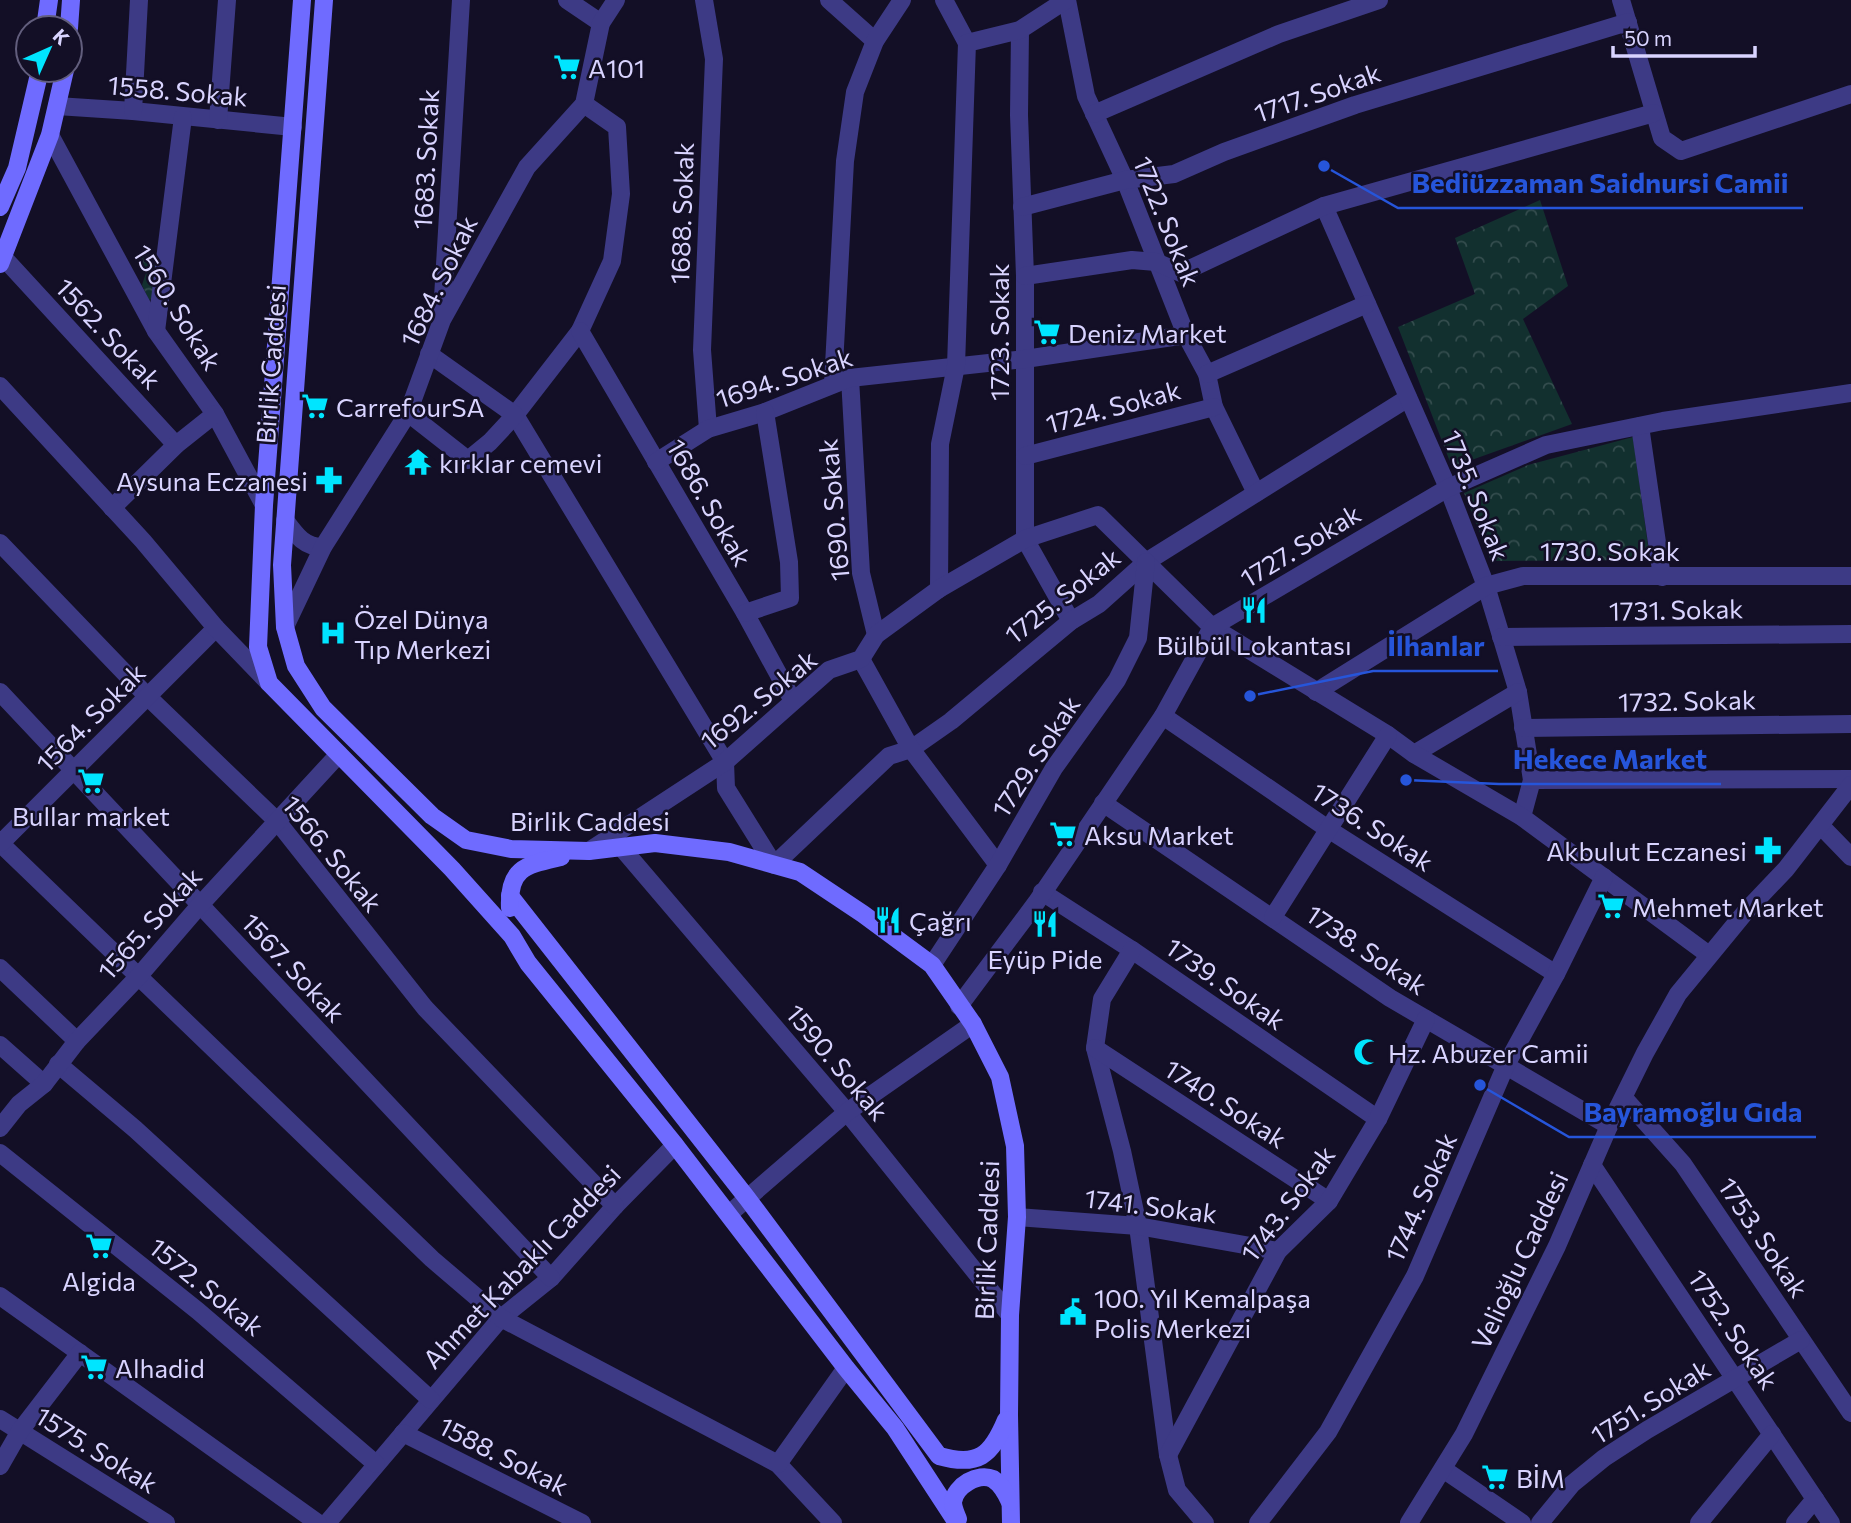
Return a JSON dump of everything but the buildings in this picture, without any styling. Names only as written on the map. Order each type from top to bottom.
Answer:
[{"type":"main road","name":"Birlik Caddesi","points":[[302,0],[264,505],[258,646],[269,683],[452,869],[512,936],[528,963],[675,1145],[895,1428],[958,1523]]},
{"type":"main road","name":"Birlik Caddesi","points":[[324,0],[282,565],[285,627],[296,666],[323,708],[432,816],[466,840],[511,849],[589,851],[655,843],[729,852],[800,872],[932,965],[973,1024],[1000,1077],[1015,1146],[1017,1217],[1010,1315],[1011,1523]]},
{"type":"main road","points":[[0,207],[17,168],[37,84]]},
{"type":"main road","points":[[2,261],[50,135],[62,84]]},
{"type":"main road","points":[[512,936],[510,896],[514,878],[524,868],[589,851]]},
{"type":"main road","points":[[510,896],[747,1198],[939,1456],[961,1462],[981,1457],[996,1444],[1009,1415]]},
{"type":"main road","points":[[958,1523],[954,1508],[955,1496],[971,1480],[979,1477],[993,1480],[1003,1489],[1010,1502]]},
{"type":"street","points":[[133,111],[139,0]]},
{"type":"street","points":[[218,120],[226,0]]},
{"type":"street","name":"1683. Sokak","points":[[442,320],[461,0]]},
{"type":"street","points":[[567,0],[601,23]]},
{"type":"street","points":[[408,413],[468,460],[491,442],[580,331],[612,261],[621,194],[617,127],[584,104],[601,23],[616,0]]},
{"type":"street","name":"1688. Sokak","points":[[704,0],[714,59],[702,349],[708,429]]},
{"type":"street","points":[[830,0],[875,41]]},
{"type":"street","name":"1690. Sokak","points":[[876,635],[861,573],[842,381],[845,161],[855,92],[875,41],[902,0]]},
{"type":"street","points":[[939,589],[940,444],[956,366],[967,43],[944,0]]},
{"type":"street","points":[[967,43],[1020,30],[1066,0]]},
{"type":"street","name":"1722. Sokak","points":[[1066,0],[1086,96],[1125,180],[1186,335],[1207,374],[1214,407],[1256,493]]},
{"type":"street","points":[[1094,114],[1279,34],[1379,0]]},
{"type":"street","points":[[1620,0],[1662,138],[1681,151],[1851,94]]},
{"type":"street","name":"1717. Sokak","points":[[1022,207],[1125,180],[1174,174],[1224,152],[1355,105],[1628,22]]},
{"type":"street","name":"1723. Sokak","points":[[1020,30],[1019,115],[1025,276],[1025,539],[1071,621]]},
{"type":"street","name":"1684. Sokak","points":[[285,627],[323,547],[408,413],[442,320],[527,167],[584,104]]},
{"type":"street","name":"1558. Sokak","points":[[57,106],[293,127]]},
{"type":"street","points":[[1025,276],[1132,260],[1156,262],[1181,273],[1324,206],[1654,113]]},
{"type":"street","points":[[156,331],[183,117]]},
{"type":"street","name":"1560. Sokak","points":[[50,135],[156,331],[215,414],[264,505]]},
{"type":"street","points":[[17,168],[36,173]]},
{"type":"street","name":"1735. Sokak","points":[[1324,206],[1448,488],[1486,586],[1518,692],[1532,780],[1521,817]]},
{"type":"street","name":"1562. Sokak","points":[[2,261],[176,445]]},
{"type":"street","points":[[1207,374],[1367,304]]},
{"type":"street","name":"1686. Sokak","points":[[580,331],[745,613],[793,701]]},
{"type":"street","name":"1694. Sokak","points":[[656,462],[708,429],[765,412],[842,381],[1025,359],[1186,335]]},
{"type":"street","points":[[429,354],[514,415],[725,762],[726,788],[774,865]]},
{"type":"street","points":[[0,386],[143,541],[216,628],[269,683]]},
{"type":"street","name":"1727. Sokak","points":[[1212,627],[1448,488],[1546,444],[1640,426],[1851,393]]},
{"type":"street","name":"1725. Sokak","points":[[774,865],[889,756],[911,748],[951,721],[1071,621],[1099,604],[1146,562],[1408,398]]},
{"type":"street","name":"1724. Sokak","points":[[1025,456],[1214,407]]},
{"type":"street","points":[[745,613],[790,598],[789,562],[765,412]]},
{"type":"street","points":[[112,508],[176,445],[215,414]]},
{"type":"street","points":[[1640,426],[1662,577]]},
{"type":"street","points":[[998,865],[911,748],[861,659],[876,635],[939,589],[1025,539],[1098,514],[1212,627],[1521,817],[1709,955]]},
{"type":"street","points":[[285,520],[303,542],[313,547],[323,547]]},
{"type":"street","name":"1566. Sokak","points":[[0,543],[147,696],[277,821],[425,1008],[615,1206]]},
{"type":"street","name":"1729. Sokak","points":[[932,965],[998,865],[1054,768],[1116,680],[1138,638],[1146,562]]},
{"type":"street","name":"1730. Sokak","points":[[1316,692],[1486,586],[1523,576],[1851,576]]},
{"type":"street","points":[[959,1006],[1042,892],[1163,716],[1212,627]]},
{"type":"street","name":"1564. Sokak","points":[[0,843],[216,628]]},
{"type":"street","name":"1731. Sokak","points":[[1501,637],[1851,634]]},
{"type":"street","name":"1692. Sokak","points":[[589,851],[725,762],[829,670],[861,659]]},
{"type":"street","name":"1567. Sokak","points":[[0,692],[551,1278]]},
{"type":"street","points":[[1415,754],[1518,692]]},
{"type":"street","name":"1736. Sokak","points":[[1163,716],[1328,829],[1556,974]]},
{"type":"street","name":"1732. Sokak","points":[[1523,728],[1851,724]]},
{"type":"street","points":[[1273,917],[1388,735]]},
{"type":"street","name":"1565. Sokak","points":[[0,1128],[19,1104],[44,1084],[77,1041],[339,754]]},
{"type":"street","points":[[1532,780],[1851,779]]},
{"type":"street","name":"Velioğlu Caddesi","points":[[1409,1523],[1464,1434],[1557,1246],[1609,1126],[1678,994],[1786,869],[1851,785]]},
{"type":"street","name":"1738. Sokak","points":[[1103,803],[1391,998],[1609,1126]]},
{"type":"street","points":[[1821,826],[1851,857]]},
{"type":"street","points":[[0,843],[432,1259],[500,1318],[778,1464],[833,1523]]},
{"type":"street","name":"1590. Sokak","points":[[621,847],[847,1112],[1010,1315]]},
{"type":"street","name":"1744. Sokak","points":[[1258,1523],[1328,1432],[1415,1276],[1506,1065],[1556,974],[1604,877]]},
{"type":"street","name":"1739. Sokak","points":[[1042,892],[1132,950],[1378,1119]]},
{"type":"street","points":[[1132,950],[1102,999],[1095,1048],[1138,1226],[1168,1455],[1177,1490],[1205,1523]]},
{"type":"street","points":[[0,968],[77,1041]]},
{"type":"street","name":"1743. Sokak","points":[[1168,1455],[1278,1251],[1329,1201],[1378,1119],[1426,1019]]},
{"type":"street","points":[[729,1214],[847,1112],[973,1024]]},
{"type":"street","points":[[0,1045],[44,1084]]},
{"type":"street","name":"1740. Sokak","points":[[1095,1048],[1329,1201]]},
{"type":"street","points":[[58,1064],[135,1129],[431,1399]]},
{"type":"street","name":"1753. Sokak","points":[[1624,1098],[1683,1164],[1851,1413]]},
{"type":"street","name":"Ahmet Kabaklı Caddesi","points":[[327,1523],[500,1318],[551,1278],[615,1206],[675,1145]]},
{"type":"street","name":"1572. Sokak","points":[[0,1153],[198,1311],[376,1464]]},
{"type":"street","name":"1752. Sokak","points":[[1592,1165],[1831,1523]]},
{"type":"street","name":"1741. Sokak","points":[[1017,1217],[1138,1226],[1278,1251]]},
{"type":"street","points":[[0,1296],[318,1523]]},
{"type":"street","name":"1751. Sokak","points":[[1540,1523],[1572,1484],[1604,1458],[1801,1339]]},
{"type":"street","points":[[0,1466],[20,1432],[80,1353]]},
{"type":"street","points":[[778,1464],[846,1368]]},
{"type":"street","name":"1575. Sokak","points":[[0,1419],[166,1523]]},
{"type":"street","name":"1588. Sokak","points":[[403,1433],[582,1523]]},
{"type":"street","points":[[1699,1523],[1772,1434]]},
{"type":"street","points":[[1443,1469],[1522,1523]]},
{"type":"street","points":[[1795,1523],[1815,1499]]},
{"type":"green space","points":[[1540,200],[1568,286],[1523,319],[1572,424],[1452,467],[1398,327],[1475,294],[1455,238]]},
{"type":"green space","points":[[139,253],[161,256],[156,297],[149,300],[142,285],[146,273],[135,260]]},
{"type":"green space","points":[[1633,437],[1650,560],[1491,561],[1464,493],[1528,465]]},
{"type":"place","name":"A101","points":[[567,67]]},
{"type":"place","name":"Bediüzzaman Saidnursi Camii","points":[[1324,166]]},
{"type":"place","name":"Deniz Market","points":[[1047,332]]},
{"type":"place","name":"CarrefourSA","points":[[315,406]]},
{"type":"place","name":"kırklar cemevi","points":[[418,462]]},
{"type":"place","name":"Aysuna Eczanesi","points":[[329,480]]},
{"type":"place","name":"Bülbül Lokantası","points":[[1254,610]]},
{"type":"place","name":"Özel Dünya Tıp Merkezi","points":[[333,633]]},
{"type":"place","name":"İlhanlar","points":[[1250,696]]},
{"type":"place","name":"Hekece Market","points":[[1406,780]]},
{"type":"place","name":"Bullar market","points":[[91,781]]},
{"type":"place","name":"Aksu Market","points":[[1063,834]]},
{"type":"place","name":"Akbulut Eczanesi","points":[[1768,850]]},
{"type":"place","name":"Mehmet Market","points":[[1611,906]]},
{"type":"place","name":"Çağrı","points":[[888,920]]},
{"type":"place","name":"Eyüp Pide","points":[[1045,924]]},
{"type":"place","name":"Hz. Abuzer Camii","points":[[1367,1052]]},
{"type":"place","name":"Bayramoğlu Gıda","points":[[1480,1085]]},
{"type":"place","name":"Algida","points":[[99,1246]]},
{"type":"place","name":"100. Yıl Kemalpaşa Polis Merkezi","points":[[1073,1312]]},
{"type":"place","name":"Alhadid","points":[[94,1367]]},
{"type":"place","name":"BİM","points":[[1495,1477]]}]
